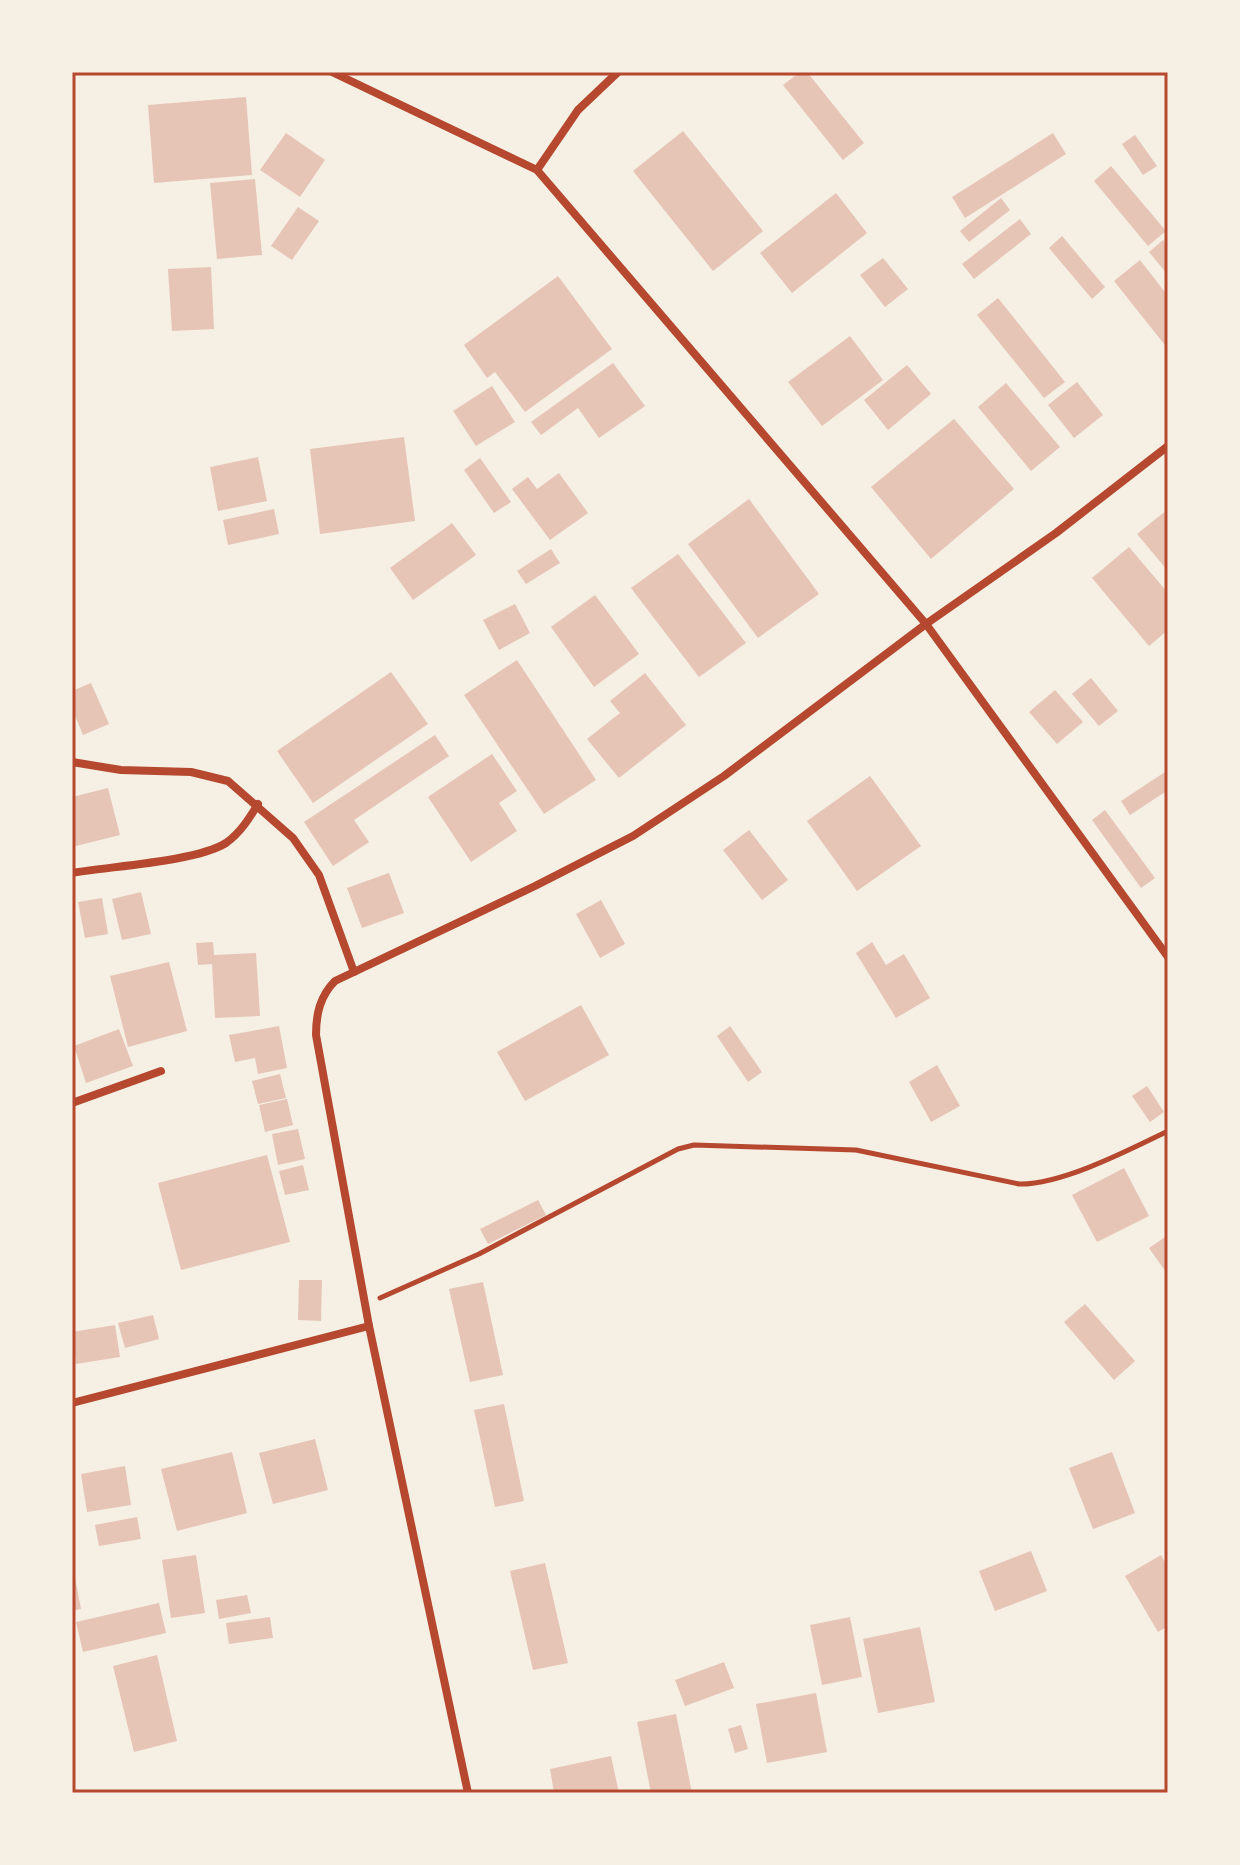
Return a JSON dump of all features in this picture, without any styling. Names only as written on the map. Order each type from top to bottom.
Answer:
[{"type":"street","points":[[332,72],[537,170],[926,624],[1168,957]]},
{"type":"street","points":[[537,170],[578,110],[618,72]]},
{"type":"street","points":[[468,1793],[369,1326],[316,1035],[316,1019],[325,991],[335,981],[633,836],[724,776],[926,624],[1012,566],[1168,446]]},
{"type":"street","points":[[72,762],[121,770],[191,772],[228,781],[258,804],[293,838],[319,875],[354,972]]},
{"type":"street","points":[[72,873],[194,854],[225,843],[243,828],[258,804]]},
{"type":"street","points":[[72,1103],[161,1071]]},
{"type":"street","points":[[72,1403],[369,1326]]},
{"type":"path","points":[[365,1305],[479,1254],[678,1149],[694,1145],[856,1150],[1019,1184],[1037,1184],[1059,1179],[1168,1131]]},
{"type":"building","points":[[800,72],[807,72],[864,143],[843,160],[783,85]]},
{"type":"building","points":[[246,97],[252,175],[154,183],[148,105]]},
{"type":"building","points":[[683,131],[763,231],[713,271],[633,171]]},
{"type":"building","points":[[286,133],[325,160],[300,197],[260,170]]},
{"type":"building","points":[[1053,133],[1066,154],[965,218],[952,197]]},
{"type":"building","points":[[1135,135],[1157,166],[1143,175],[1122,144]]},
{"type":"building","points":[[1111,166],[1166,231],[1148,246],[1094,181]]},
{"type":"building","points":[[255,179],[262,255],[217,259],[210,183]]},
{"type":"building","points":[[836,193],[867,233],[792,293],[760,253]]},
{"type":"building","points":[[1001,198],[1010,210],[969,242],[960,231]]},
{"type":"building","points":[[298,207],[319,221],[292,260],[271,246]]},
{"type":"building","points":[[1020,219],[1031,234],[974,279],[962,264]]},
{"type":"building","points":[[1062,236],[1105,287],[1092,299],[1049,248]]},
{"type":"building","points":[[1163,240],[1168,245],[1168,275],[1149,252]]},
{"type":"building","points":[[883,258],[908,289],[885,307],[860,275]]},
{"type":"building","points":[[1140,260],[1168,296],[1168,349],[1114,281]]},
{"type":"building","points":[[211,267],[214,329],[172,331],[168,269]]},
{"type":"building","points":[[558,276],[612,349],[525,412],[495,372],[487,378],[464,345]]},
{"type":"building","points":[[998,298],[1065,382],[1044,398],[977,315]]},
{"type":"building","points":[[850,336],[883,380],[822,426],[788,382]]},
{"type":"building","points":[[613,363],[645,406],[599,438],[578,408],[541,435],[531,422]]},
{"type":"building","points":[[907,365],[931,394],[888,430],[864,400]]},
{"type":"building","points":[[1077,382],[1103,415],[1074,438],[1048,405]]},
{"type":"building","points":[[1006,383],[1060,447],[1031,471],[978,407]]},
{"type":"building","points":[[492,386],[515,422],[476,446],[453,411]]},
{"type":"building","points":[[954,419],[1014,489],[931,559],[871,487]]},
{"type":"building","points":[[404,437],[415,521],[320,534],[310,449]]},
{"type":"building","points":[[258,457],[267,501],[218,511],[210,467]]},
{"type":"building","points":[[480,458],[511,502],[494,513],[464,470]]},
{"type":"building","points":[[559,473],[588,513],[550,540],[512,489],[528,477],[537,489]]},
{"type":"building","points":[[749,499],[819,594],[758,638],[688,544]]},
{"type":"building","points":[[274,509],[279,534],[228,545],[223,520]]},
{"type":"building","points":[[1168,509],[1168,571],[1137,534]]},
{"type":"building","points":[[452,523],[476,555],[413,600],[390,568]]},
{"type":"building","points":[[1129,547],[1168,593],[1168,630],[1149,646],[1092,578]]},
{"type":"building","points":[[551,549],[560,563],[526,584],[517,571]]},
{"type":"building","points":[[678,554],[746,643],[699,677],[631,588]]},
{"type":"building","points":[[595,595],[639,654],[594,687],[551,627]]},
{"type":"building","points":[[515,604],[530,633],[499,650],[483,620]]},
{"type":"building","points":[[517,660],[596,780],[544,814],[464,695]]},
{"type":"building","points":[[391,672],[428,724],[313,803],[277,751]]},
{"type":"building","points":[[645,673],[686,725],[619,778],[587,739],[620,713],[610,701]]},
{"type":"building","points":[[1091,678],[1118,711],[1099,726],[1072,694]]},
{"type":"building","points":[[91,683],[109,724],[83,735],[72,708],[72,691]]},
{"type":"building","points":[[1055,690],[1083,722],[1057,744],[1029,712]]},
{"type":"building","points":[[435,735],[449,756],[354,820],[369,842],[333,866],[304,822]]},
{"type":"building","points":[[492,754],[517,791],[499,803],[517,831],[471,862],[428,797]]},
{"type":"building","points":[[1168,770],[1168,790],[1130,815],[1121,801]]},
{"type":"building","points":[[870,776],[921,846],[857,891],[807,821]]},
{"type":"building","points":[[108,788],[120,835],[72,847],[72,797]]},
{"type":"building","points":[[1105,810],[1155,878],[1141,888],[1092,820]]},
{"type":"building","points":[[749,830],[788,880],[762,900],[723,850]]},
{"type":"building","points":[[389,873],[404,913],[362,928],[347,888]]},
{"type":"building","points":[[141,892],[151,934],[122,940],[112,899]]},
{"type":"building","points":[[102,898],[108,934],[85,938],[78,902]]},
{"type":"building","points":[[601,900],[625,944],[600,958],[576,914]]},
{"type":"building","points":[[213,942],[214,955],[256,953],[260,1016],[215,1018],[212,964],[198,965],[196,943]]},
{"type":"building","points":[[872,942],[886,965],[904,954],[930,998],[896,1018],[856,953]]},
{"type":"building","points":[[169,962],[187,1031],[128,1047],[110,976]]},
{"type":"building","points":[[581,1005],[609,1055],[525,1101],[497,1052]]},
{"type":"building","points":[[279,1026],[287,1068],[258,1074],[255,1058],[235,1062],[229,1035]]},
{"type":"building","points":[[730,1026],[762,1072],[748,1082],[717,1036]]},
{"type":"building","points":[[119,1029],[133,1066],[86,1083],[74,1046]]},
{"type":"building","points":[[937,1065],[960,1106],[931,1122],[909,1082]]},
{"type":"building","points":[[280,1074],[286,1098],[258,1104],[252,1081]]},
{"type":"building","points":[[1147,1086],[1164,1112],[1150,1122],[1132,1096]]},
{"type":"building","points":[[287,1099],[293,1125],[265,1132],[259,1105]]},
{"type":"building","points":[[298,1129],[305,1159],[278,1165],[272,1134]]},
{"type":"building","points":[[267,1155],[290,1242],[181,1270],[158,1183]]},
{"type":"building","points":[[303,1165],[309,1190],[285,1195],[279,1171]]},
{"type":"building","points":[[1124,1168],[1149,1216],[1097,1242],[1072,1195]]},
{"type":"building","points":[[538,1200],[546,1215],[488,1244],[480,1229]]},
{"type":"building","points":[[1168,1235],[1168,1275],[1149,1248]]},
{"type":"building","points":[[299,1280],[322,1280],[321,1321],[298,1320]]},
{"type":"building","points":[[483,1282],[503,1375],[470,1382],[449,1289]]},
{"type":"building","points":[[1085,1304],[1135,1361],[1114,1380],[1064,1322]]},
{"type":"building","points":[[153,1315],[159,1339],[125,1348],[118,1323]]},
{"type":"building","points":[[115,1325],[120,1357],[76,1364],[72,1332]]},
{"type":"building","points":[[504,1404],[524,1501],[495,1507],[474,1410]]},
{"type":"building","points":[[315,1439],[328,1490],[273,1504],[259,1453]]},
{"type":"building","points":[[232,1452],[247,1513],[177,1531],[161,1469]]},
{"type":"building","points":[[1112,1452],[1135,1513],[1093,1529],[1069,1468]]},
{"type":"building","points":[[125,1466],[131,1505],[87,1512],[81,1474]]},
{"type":"building","points":[[137,1517],[141,1539],[99,1546],[95,1525]]},
{"type":"building","points":[[1031,1551],[1047,1591],[995,1611],[979,1571]]},
{"type":"building","points":[[196,1555],[205,1613],[171,1618],[162,1560]]},
{"type":"building","points":[[1161,1555],[1168,1567],[1168,1626],[1158,1632],[1125,1576]]},
{"type":"building","points":[[72,1562],[81,1609],[72,1611]]},
{"type":"building","points":[[545,1563],[568,1663],[533,1670],[510,1571]]},
{"type":"building","points":[[247,1595],[251,1613],[219,1619],[216,1600]]},
{"type":"building","points":[[159,1603],[166,1633],[83,1652],[76,1622]]},
{"type":"building","points":[[270,1617],[273,1638],[229,1644],[226,1623]]},
{"type":"building","points":[[850,1617],[862,1677],[822,1685],[810,1625]]},
{"type":"building","points":[[920,1627],[935,1702],[878,1713],[863,1639]]},
{"type":"building","points":[[157,1655],[177,1741],[134,1752],[113,1666]]},
{"type":"building","points":[[724,1662],[734,1688],[685,1706],[675,1680]]},
{"type":"building","points":[[816,1693],[827,1752],[767,1763],[756,1704]]},
{"type":"building","points":[[676,1714],[692,1793],[651,1793],[637,1722]]},
{"type":"building","points":[[741,1725],[748,1749],[735,1753],[728,1729]]},
{"type":"building","points":[[611,1756],[619,1793],[554,1793],[550,1769]]}]
